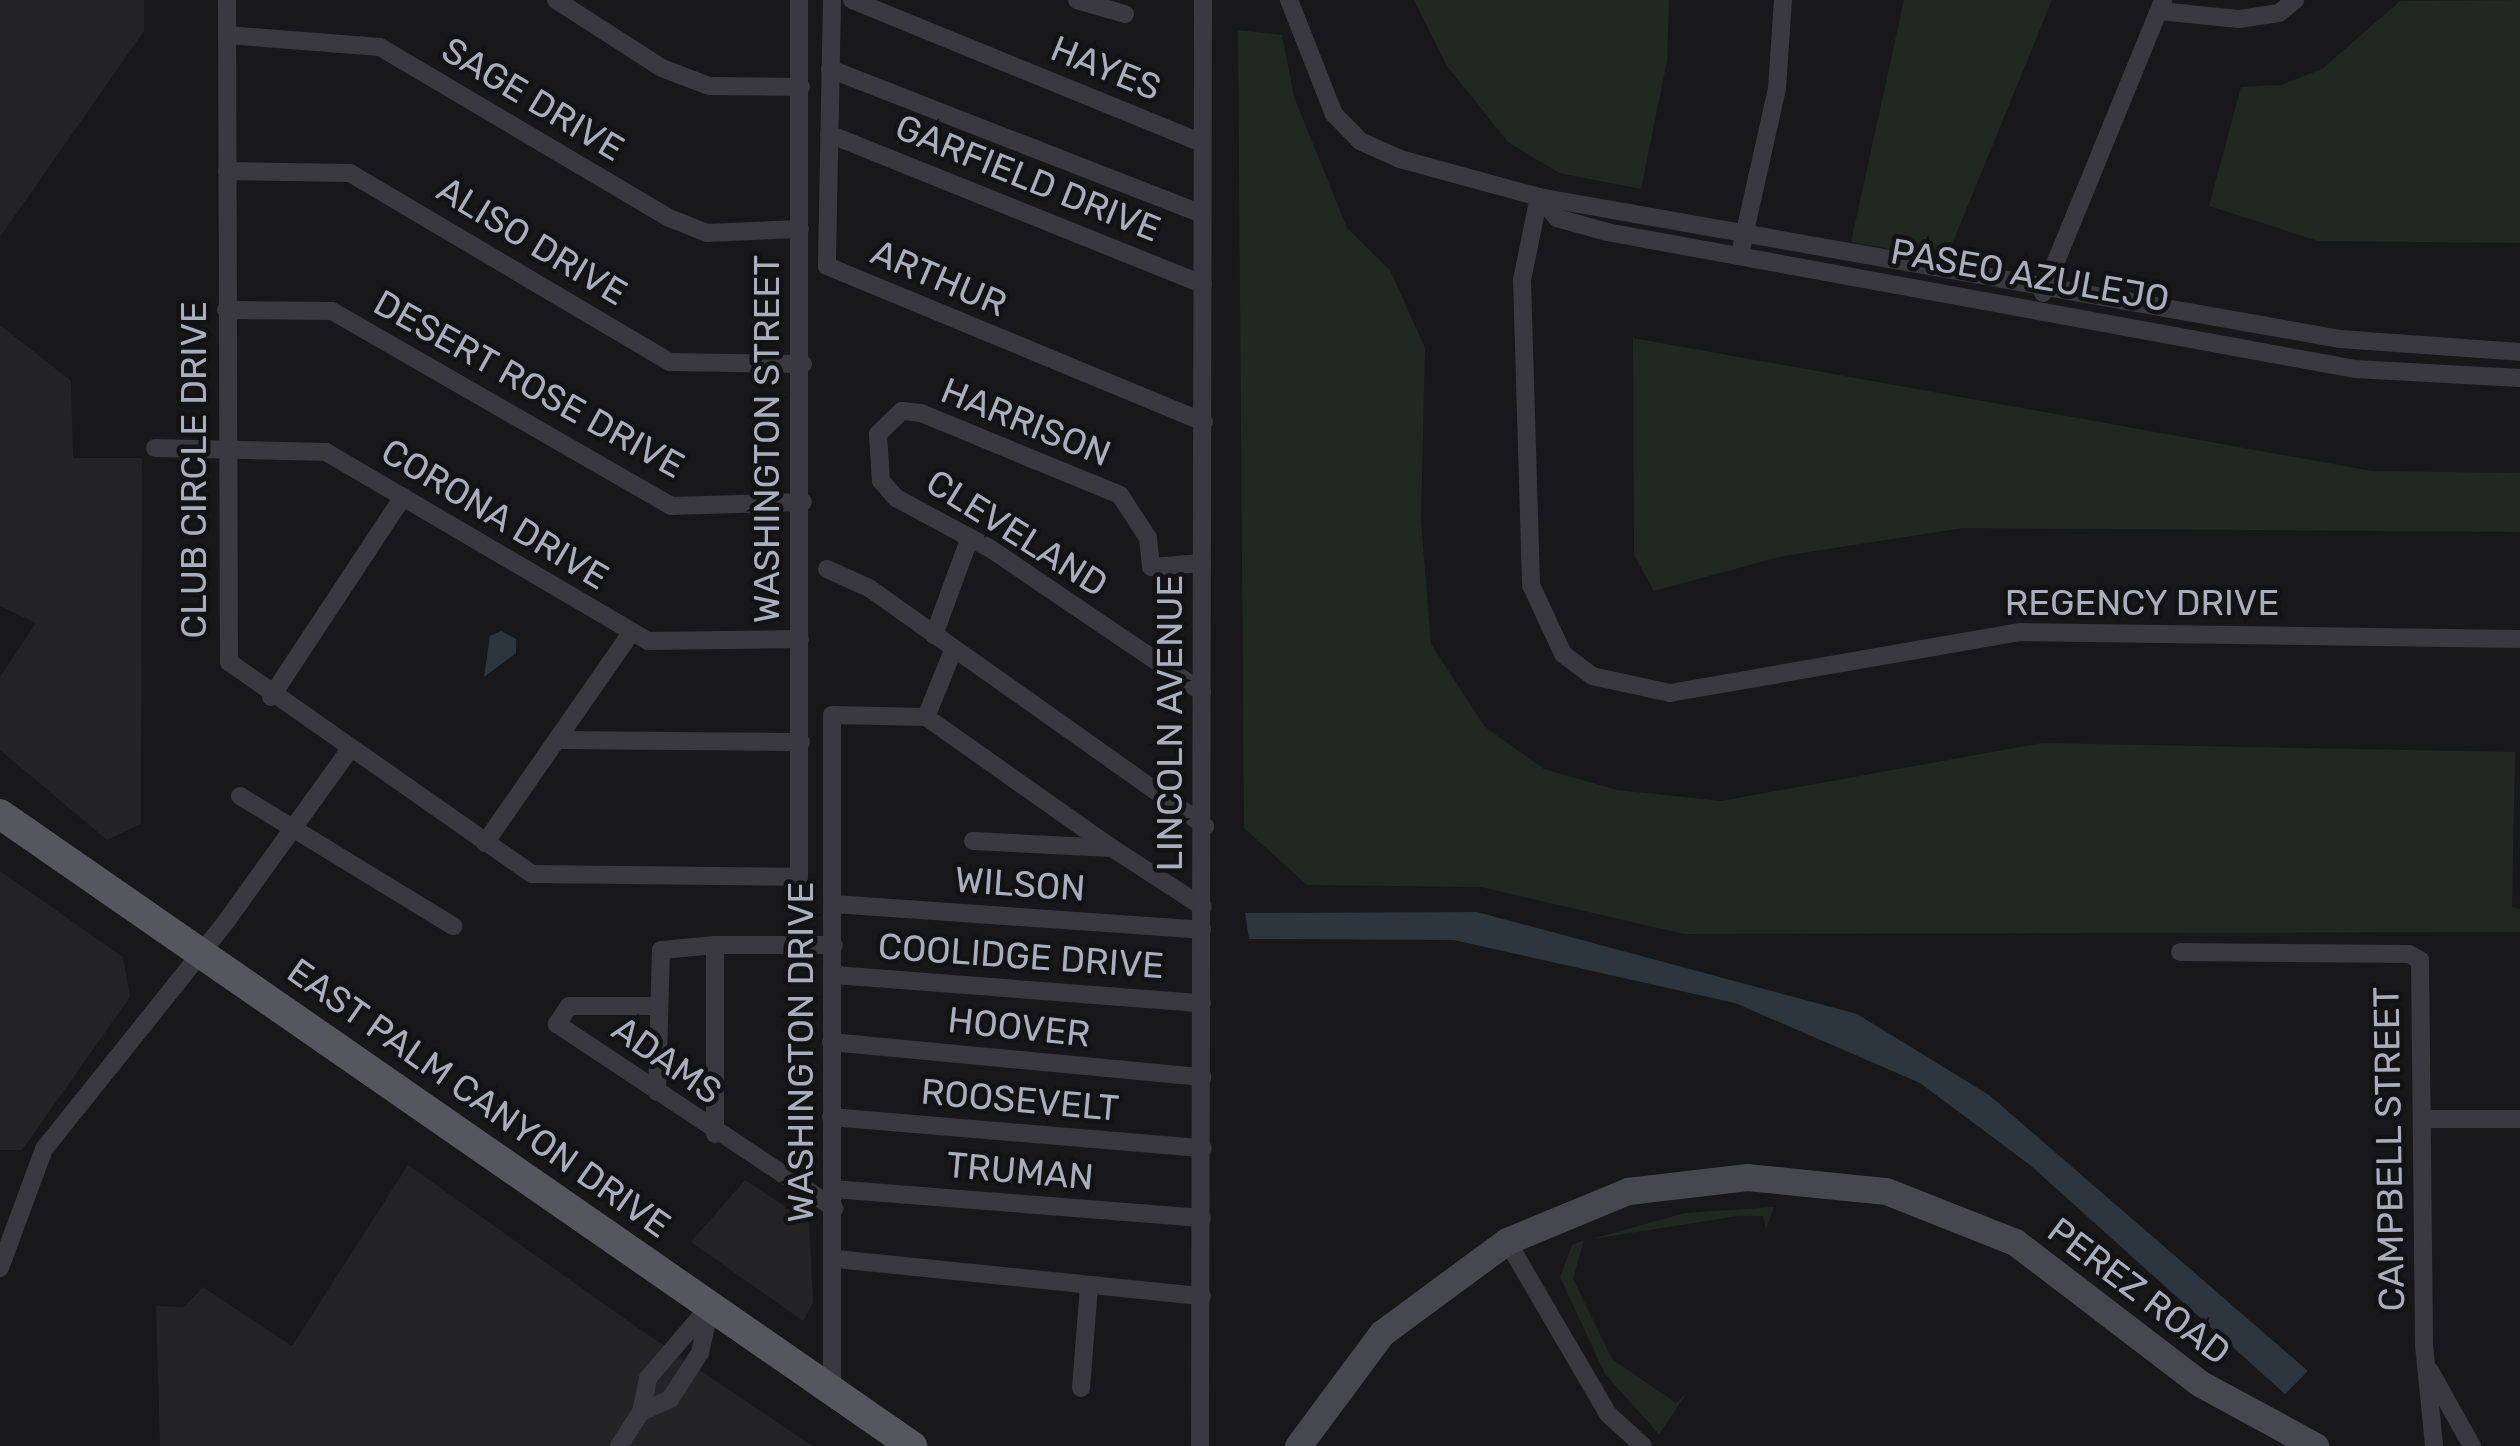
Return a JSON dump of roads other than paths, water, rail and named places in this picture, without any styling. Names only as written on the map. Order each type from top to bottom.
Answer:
[{"type":"main road","name":"EAST PALM CANYON DRIVE","points":[[0,814],[912,1446]]},
{"type":"main road","name":"PEREZ ROAD","points":[[1298,1446],[1382,1333],[1507,1241],[1628,1191],[1691,1181],[1804,1179],[1886,1191],[2014,1242],[2201,1384],[2301,1444]]},
{"type":"street","name":"CLUB CIRCLE DRIVE","points":[[227,0],[224,444],[229,662],[348,752],[532,874],[799,878]]},
{"type":"street","points":[[556,0],[662,68],[709,86],[801,87]]},
{"type":"street","name":"WASHINGTON STREET","points":[[799,878],[800,0]]},
{"type":"street","name":"ARTHUR","points":[[832,0],[827,266],[1204,422]]},
{"type":"street","name":"HAYES","points":[[852,0],[1202,142]]},
{"type":"street","points":[[1077,0],[1125,14]]},
{"type":"street","name":"LINCOLN AVENUE","points":[[1200,1446],[1205,826],[1203,0]]},
{"type":"street","name":"PASEO AZULEJO","points":[[1289,0],[1319,88],[1360,141],[1400,160],[1539,197],[2340,339],[2520,352]]},
{"type":"street","points":[[1740,256],[1778,88],[1783,0]]},
{"type":"street","points":[[2036,309],[2161,5],[2239,19],[2278,13],[2295,0]]},
{"type":"street","name":"SAGE DRIVE","points":[[227,34],[380,47],[667,217],[707,233],[800,229]]},
{"type":"street","points":[[830,68],[1202,214]]},
{"type":"street","name":"GARFIELD DRIVE","points":[[829,134],[1202,284]]},
{"type":"street","name":"ALISO DRIVE","points":[[227,171],[350,173],[670,362],[803,364]]},
{"type":"street","name":"PASEO AZULEJO","points":[[1539,197],[1557,218],[1607,232],[2355,369],[2520,378]]},
{"type":"street","name":"REGENCY DRIVE","points":[[1539,197],[1522,280],[1531,585],[1563,654],[1628,689],[1670,693],[2021,632],[2520,639]]},
{"type":"street","name":"DESERT ROSE DRIVE","points":[[226,310],[332,311],[671,506],[803,502]]},
{"type":"street","name":"HARRISON","points":[[878,457],[887,420],[920,413],[1120,495],[1148,538],[1150,567],[1202,562]]},
{"type":"street","name":"CORONA DRIVE","points":[[155,448],[224,444],[326,452],[648,641],[800,639]]},
{"type":"street","name":"CLEVELAND","points":[[878,457],[881,481],[896,498],[970,537],[1202,692]]},
{"type":"street","points":[[272,697],[403,497]]},
{"type":"street","points":[[934,635],[970,537]]},
{"type":"street","points":[[827,569],[934,635],[1205,826]]},
{"type":"street","points":[[485,843],[631,633]]},
{"type":"street","points":[[953,651],[926,717],[1203,907]]},
{"type":"street","name":"WASHINGTON DRIVE","points":[[832,1388],[836,1259],[831,1042],[836,975],[832,715],[926,717]]},
{"type":"street","points":[[559,740],[801,742]]},
{"type":"street","points":[[0,1268],[44,1149],[201,954],[348,752]]},
{"type":"street","points":[[240,796],[453,926]]},
{"type":"street","points":[[973,841],[1112,848]]},
{"type":"street","name":"WILSON","points":[[834,904],[1202,930]]},
{"type":"street","points":[[715,945],[715,1134]]},
{"type":"street","points":[[657,1092],[662,950],[834,945]]},
{"type":"street","name":"CAMPBELL STREET","points":[[2180,952],[2416,956],[2424,1120],[2425,1362],[2434,1446]]},
{"type":"street","name":"COOLIDGE DRIVE","points":[[836,975],[1202,1003]]},
{"type":"street","name":"ADAMS","points":[[658,1006],[569,1006],[557,1024],[715,1134],[833,1198]]},
{"type":"street","name":"HOOVER","points":[[831,1042],[1202,1077]]},
{"type":"street","name":"ROOSEVELT","points":[[832,1117],[1203,1148]]},
{"type":"street","points":[[2424,1120],[2520,1119]]},
{"type":"street","name":"TRUMAN","points":[[833,1198],[1202,1218]]},
{"type":"street","points":[[1507,1241],[1608,1414],[1643,1446]]},
{"type":"street","points":[[836,1259],[1202,1297]]},
{"type":"street","points":[[1081,1388],[1089,1286]]},
{"type":"street","points":[[641,1412],[670,1399],[700,1353],[710,1306]]},
{"type":"street","points":[[619,1446],[641,1412],[648,1378],[710,1306]]},
{"type":"street","name":"CAMPBELL STREET","points":[[2425,1362],[2472,1446]]}]
